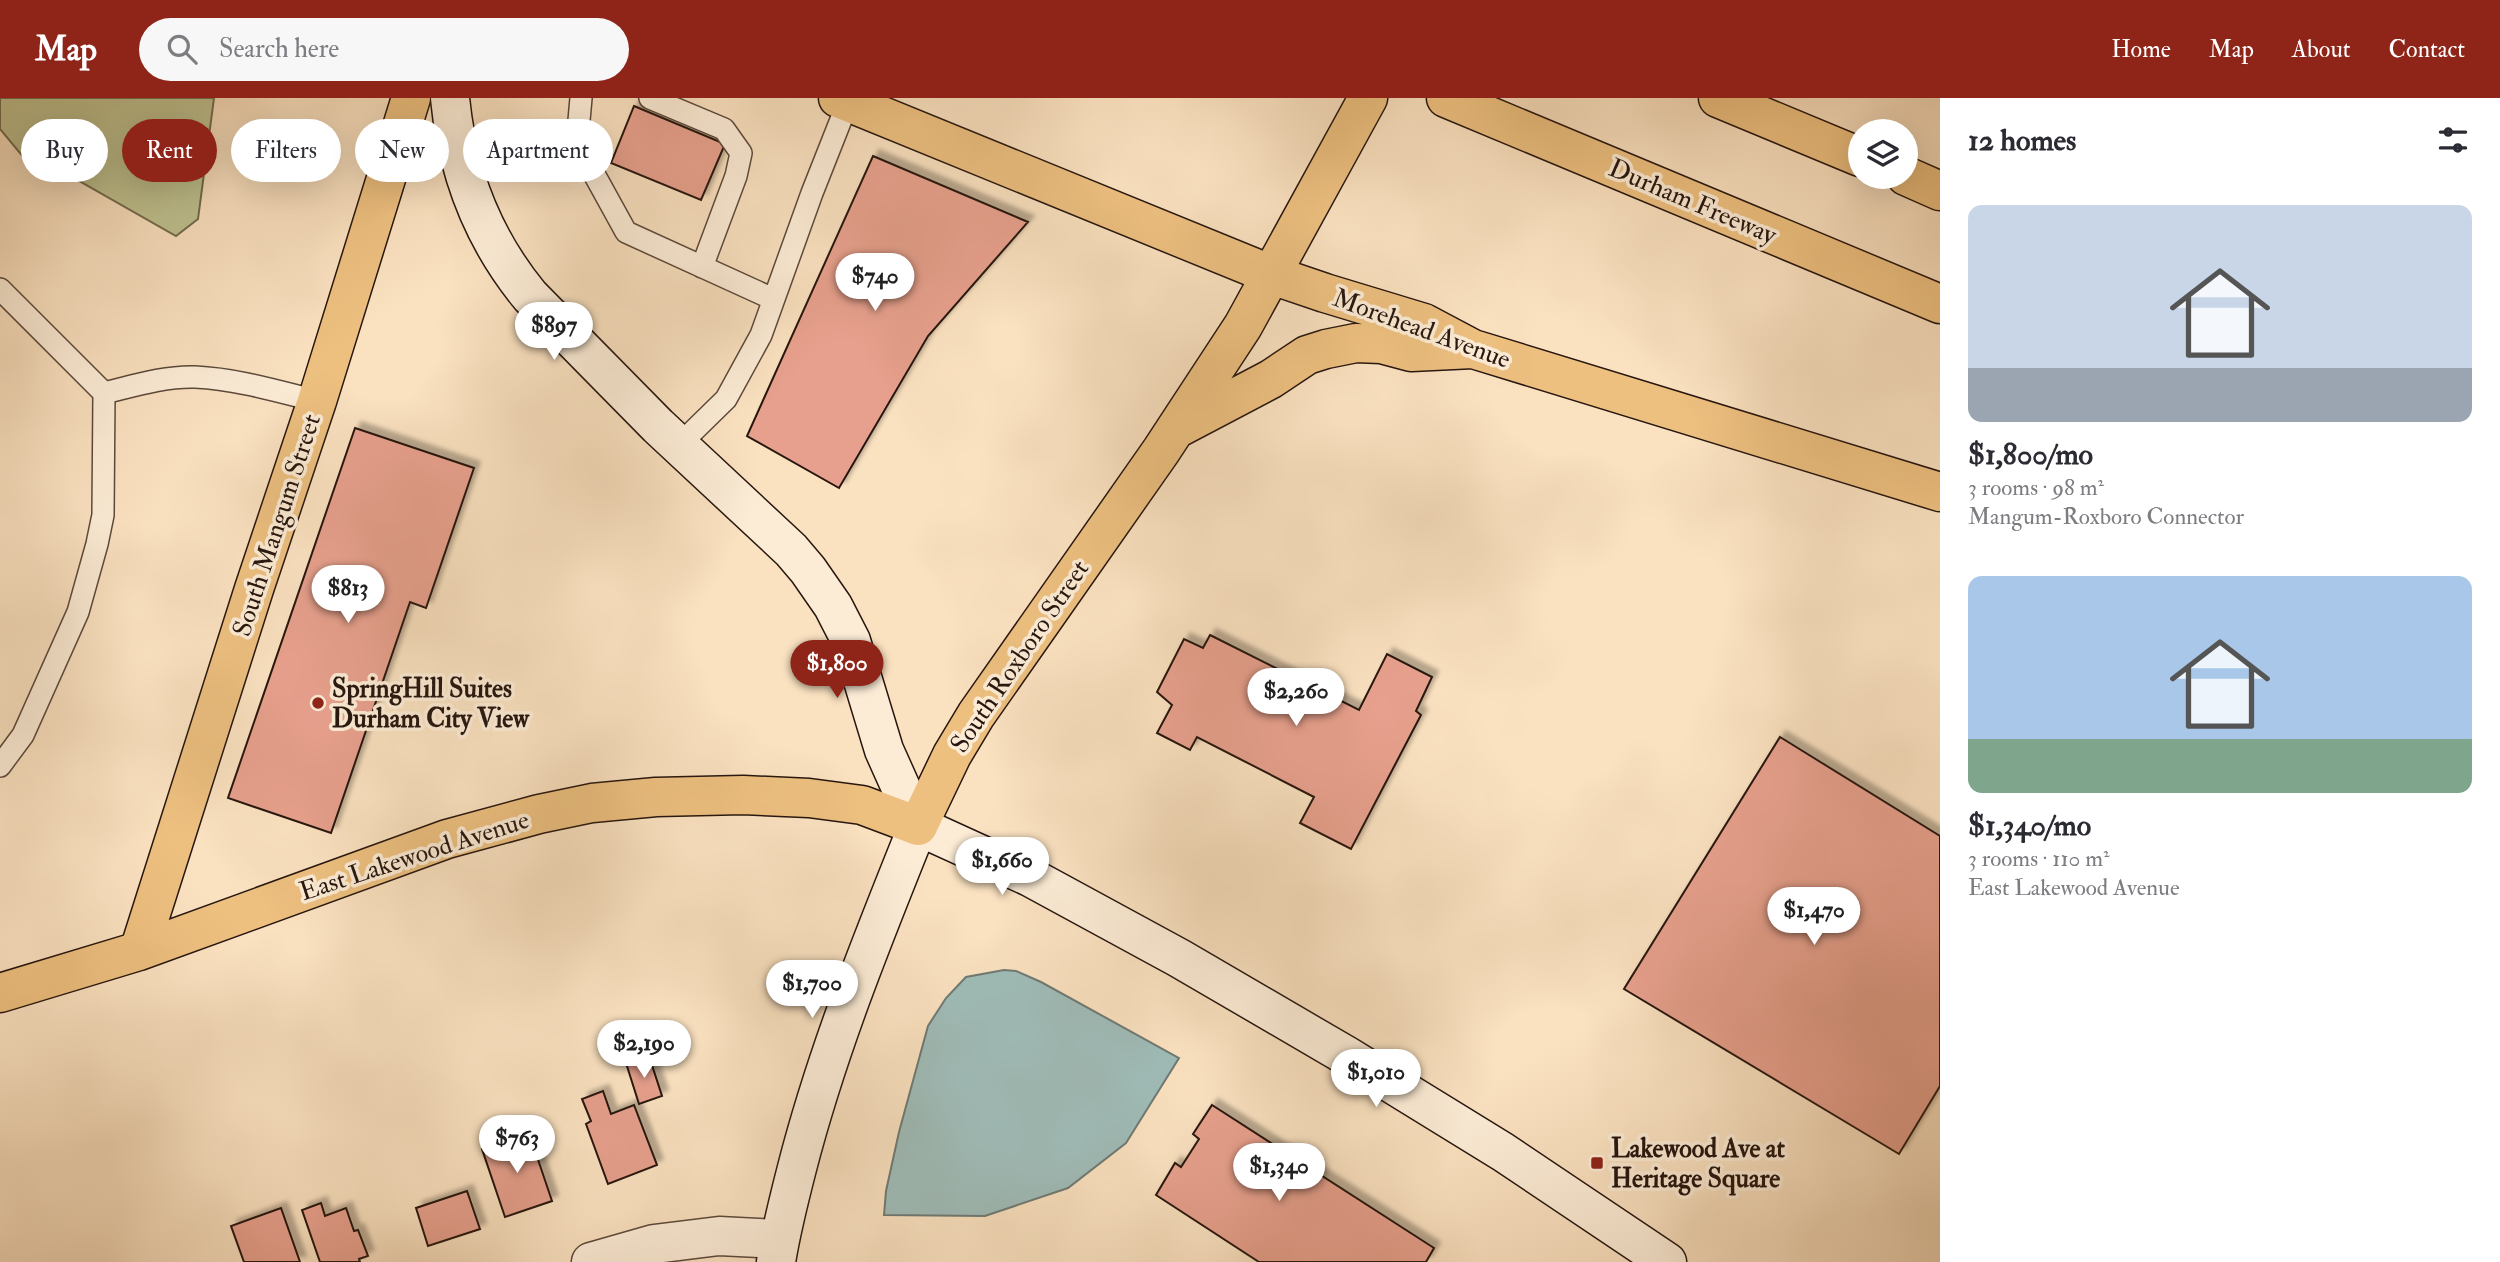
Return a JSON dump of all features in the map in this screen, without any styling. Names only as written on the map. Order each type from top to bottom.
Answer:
[{"type":"main road","name":"South Mangum Street","points":[[139,951],[317,401],[411,98]]},
{"type":"main road","points":[[450,98],[460,163],[475,208],[513,276],[679,445],[791,550],[833,606],[851,641],[891,770],[918,826]]},
{"type":"main road","name":"South Roxboro Street","points":[[778,1251],[814,1108],[858,976],[918,826],[952,755],[976,715],[1176,429],[1243,326],[1368,98]]},
{"type":"main road","name":"Durham Freeway","points":[[1446,98],[1940,304]]},
{"type":"main road","points":[[1718,98],[1848,153]]},
{"type":"main road","name":"Morehead Avenue","points":[[843,100],[1272,275],[1424,323],[1473,349],[1940,492]]},
{"type":"main road","points":[[1918,182],[1940,191]]},
{"type":"main road","points":[[1176,429],[1271,379],[1307,355],[1326,349],[1356,343],[1381,344],[1411,352],[1473,349]]},
{"type":"main road","name":"East Lakewood Avenue","points":[[0,993],[139,951],[447,839],[539,814],[592,803],[656,797],[743,795],[809,798],[862,805],[918,826],[1030,877],[1179,958],[1503,1152],[1667,1262]]},
{"type":"main road","points":[[591,1262],[654,1244],[719,1236],[778,1251]]},
{"type":"lane","points":[[581,98],[576,143],[626,232],[773,299]]},
{"type":"lane","points":[[650,98],[724,129],[741,153],[736,176],[702,267]]},
{"type":"lane","points":[[679,445],[726,399],[761,335],[843,100]]},
{"type":"lane","points":[[0,289],[104,393],[103,514],[97,544],[78,612],[23,735],[0,766]]},
{"type":"lane","points":[[104,393],[193,377],[252,384],[317,401]]},
{"type":"green space","points":[[0,98],[214,98],[211,119],[122,119],[122,182],[203,182],[198,219],[176,236],[81,182],[108,182],[108,119],[21,119],[21,154],[0,129]]},
{"type":"water","points":[[1004,970],[1016,971],[1041,982],[1179,1058],[1126,1143],[1068,1188],[985,1216],[884,1215],[886,1191],[899,1132],[928,1026],[946,998],[966,977]]},
{"type":"building","points":[[634,106],[725,144],[701,200],[613,164]]},
{"type":"building","points":[[873,156],[1028,222],[928,336],[839,488],[747,436]]},
{"type":"building","name":"SpringHill Suites Durham City View","points":[[355,428],[474,468],[426,608],[410,602],[331,833],[228,798]]},
{"type":"building","points":[[1210,635],[1359,710],[1387,654],[1432,677],[1416,711],[1421,715],[1351,849],[1300,823],[1314,797],[1197,737],[1190,750],[1157,733],[1172,705],[1157,692],[1184,639],[1203,648]]},
{"type":"building","points":[[1780,737],[1940,836],[1940,1086],[1899,1154],[1624,989]]},
{"type":"building","points":[[649,1056],[662,1096],[639,1104],[626,1063]]},
{"type":"building","points":[[603,1091],[611,1114],[634,1105],[657,1165],[608,1184],[586,1124],[591,1121],[582,1099]]},
{"type":"building","points":[[1212,1105],[1434,1248],[1426,1262],[1259,1262],[1156,1195],[1175,1163],[1181,1167],[1199,1139],[1193,1134]]},
{"type":"building","points":[[529,1133],[552,1201],[505,1217],[482,1149]]},
{"type":"building","points":[[467,1191],[480,1229],[428,1246],[416,1208]]},
{"type":"building","points":[[321,1203],[325,1216],[346,1208],[354,1231],[358,1230],[368,1256],[359,1259],[360,1262],[320,1262],[302,1210]]},
{"type":"building","points":[[281,1208],[300,1262],[244,1262],[231,1226]]},
{"type":"place","name":"SpringHill Suites Durham City View","points":[[318,703]]},
{"type":"place","name":"Lakewood Ave at Heritage Square","points":[[1597,1163]]}]
